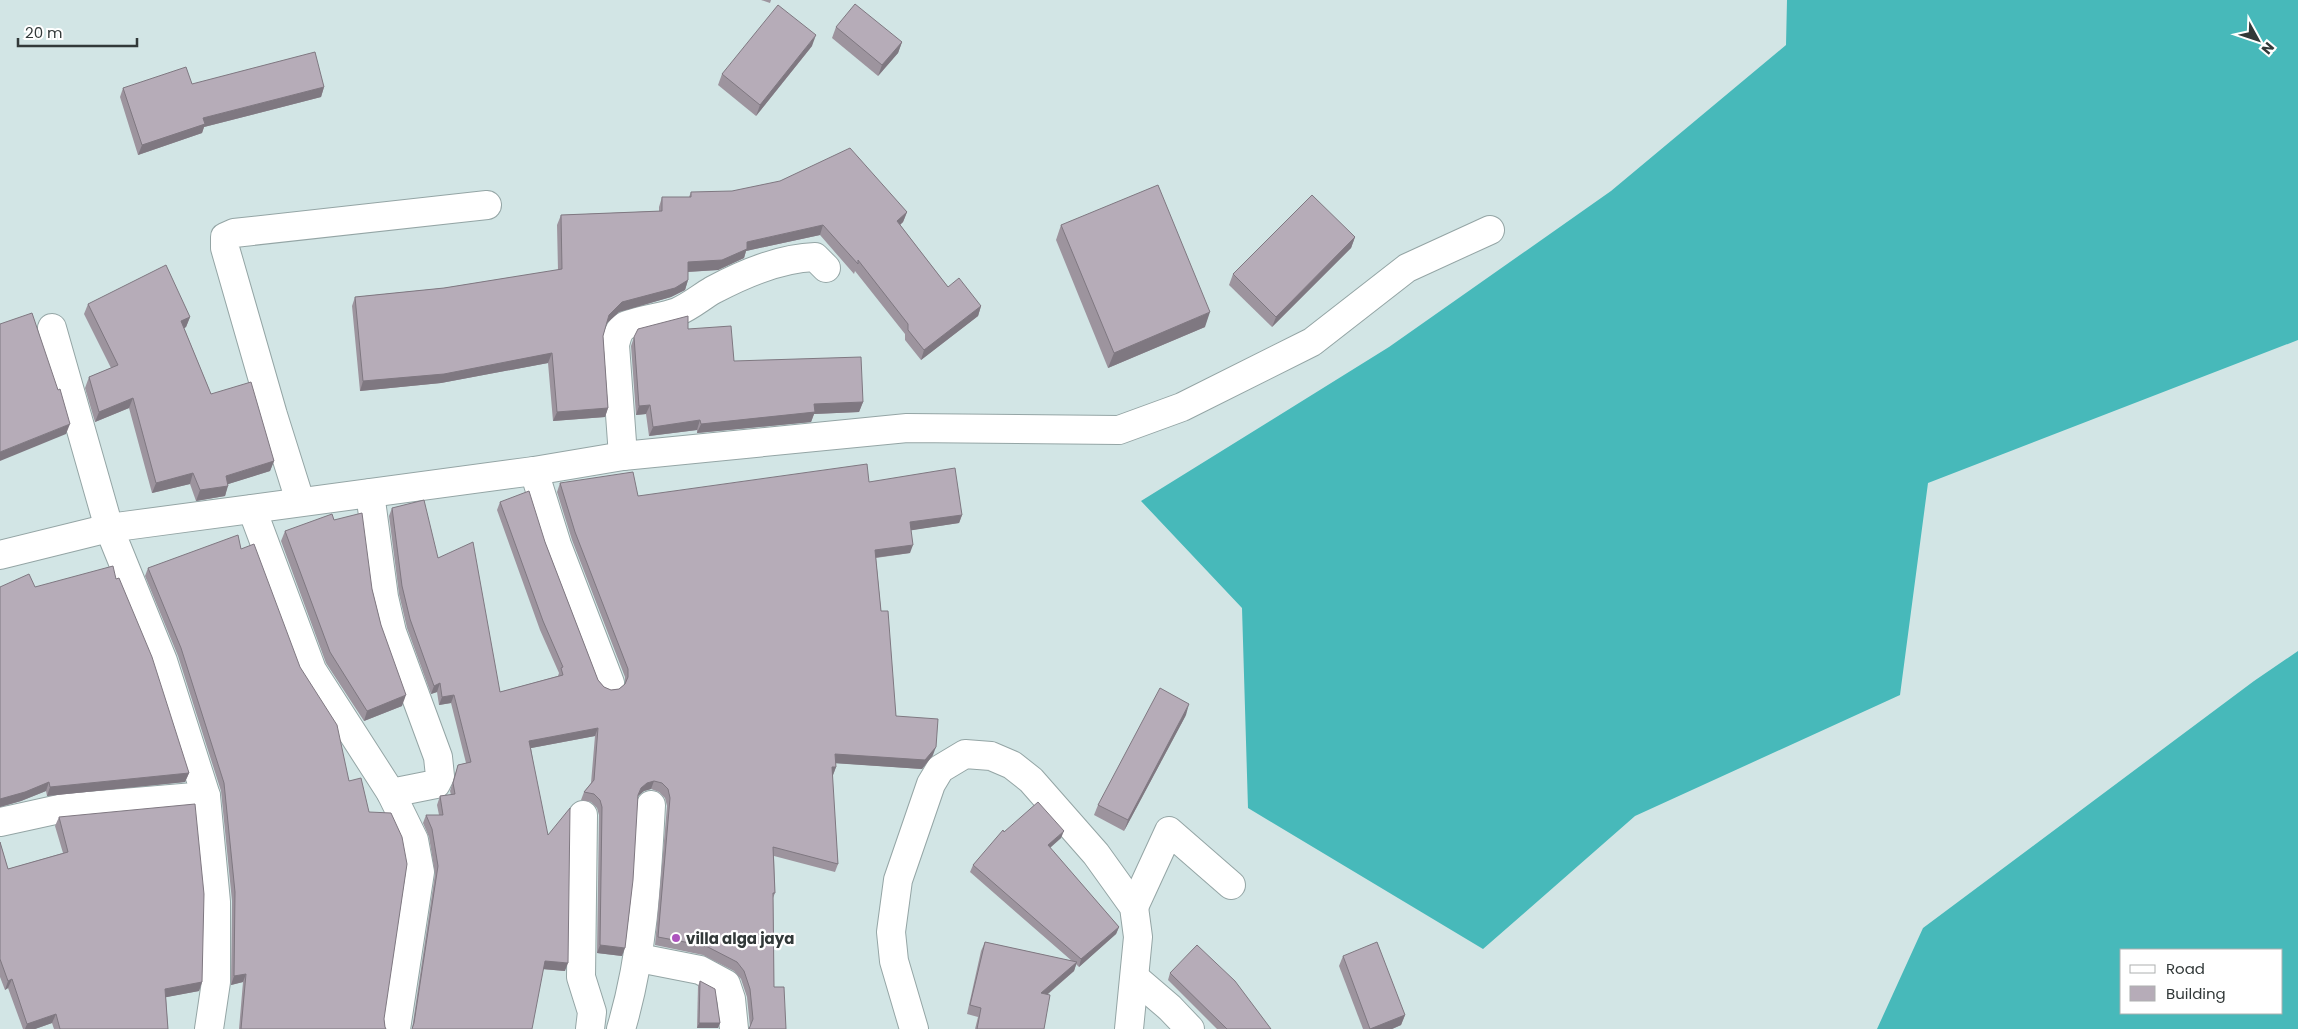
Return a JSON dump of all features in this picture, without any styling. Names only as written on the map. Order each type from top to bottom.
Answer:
[{"type":"street","points":[[300,501],[225,248],[225,237],[234,233],[487,205]]},
{"type":"street","points":[[0,555],[109,528],[300,501],[534,472],[623,456],[907,428],[1119,430],[1182,407],[1312,342],[1408,268],[1490,230]]},
{"type":"street","points":[[623,456],[615,345],[618,332],[626,325],[667,316],[689,307],[732,281],[768,267],[803,258],[815,258],[826,268]]},
{"type":"street","points":[[52,328],[109,528],[162,661],[206,796],[216,902],[216,982],[209,1029]]},
{"type":"street","points":[[534,472],[557,545],[610,683]]},
{"type":"street","points":[[370,493],[384,596],[392,632],[438,757],[440,776],[436,784],[391,793]]},
{"type":"street","points":[[252,509],[312,670],[391,793],[414,840],[420,872],[396,1029]]},
{"type":"street","points":[[914,1029],[894,961],[891,932],[898,880],[931,784],[940,769],[965,754],[992,756],[1012,765],[1031,780],[1096,854],[1134,907],[1138,937],[1136,978],[1130,1029]]},
{"type":"street","points":[[0,822],[64,808],[206,796]]},
{"type":"street","points":[[621,1029],[638,958],[647,886],[651,805]]},
{"type":"street","points":[[583,815],[581,977],[592,1012],[590,1029]]},
{"type":"street","points":[[1134,907],[1169,830],[1232,885]]},
{"type":"street","points":[[638,958],[700,970],[726,984],[731,999],[734,1029]]},
{"type":"street","points":[[1136,978],[1170,1008],[1190,1029]]},
{"type":"shaded area","points":[[1787,0],[2298,0],[2298,340],[1928,483],[1900,695],[1635,816],[1483,949],[1248,808],[1242,608],[1141,501],[1389,347],[1611,191],[1786,45]]},
{"type":"shaded area","points":[[2298,651],[2298,1029],[1877,1029],[1923,928],[2254,681]]},
{"type":"building","points":[[855,4],[902,42],[882,65],[836,27]]},
{"type":"building","points":[[778,5],[816,35],[760,105],[722,74]]},
{"type":"building","points":[[315,52],[324,87],[203,118],[205,124],[142,145],[123,88],[186,67],[192,84]]},
{"type":"building","points":[[850,148],[907,212],[897,221],[948,287],[959,278],[981,306],[924,350],[908,330],[908,324],[858,260],[858,264],[823,225],[747,242],[747,249],[722,260],[688,262],[688,280],[675,288],[622,302],[609,315],[603,336],[608,408],[557,412],[552,353],[444,374],[363,381],[355,297],[444,288],[562,269],[561,215],[662,211],[662,197],[691,197],[691,192],[732,191],[780,181]]},
{"type":"building","points":[[1158,185],[1210,312],[1114,353],[1061,225]]},
{"type":"building","points":[[1312,195],[1355,237],[1276,317],[1233,274]]},
{"type":"building","points":[[166,265],[190,317],[181,321],[211,394],[251,382],[274,461],[226,476],[228,486],[200,490],[193,473],[156,483],[133,398],[99,412],[89,377],[118,365],[88,304]]},
{"type":"building","points":[[32,313],[58,390],[60,389],[70,424],[0,452],[0,324]]},
{"type":"building","points":[[688,316],[688,329],[731,326],[734,361],[861,357],[863,402],[814,404],[815,412],[701,424],[700,420],[653,427],[650,405],[639,406],[634,337],[638,329]]},
{"type":"building","points":[[867,464],[869,482],[955,468],[962,515],[910,522],[913,545],[875,550],[881,611],[888,611],[896,716],[938,719],[936,747],[925,760],[835,754],[836,767],[832,767],[838,864],[773,847],[775,893],[773,893],[774,987],[784,987],[786,1029],[749,1029],[753,1019],[750,989],[744,971],[737,962],[706,946],[658,937],[670,798],[668,789],[662,783],[654,781],[647,783],[641,788],[638,795],[633,880],[625,948],[600,945],[602,807],[600,800],[594,794],[584,792],[594,780],[598,728],[529,741],[548,835],[570,808],[568,963],[545,961],[532,1029],[412,1029],[438,866],[432,829],[426,815],[443,815],[440,796],[455,794],[453,783],[458,765],[471,762],[454,695],[442,697],[440,683],[434,686],[410,619],[402,586],[392,508],[424,500],[438,558],[473,542],[500,692],[563,675],[561,668],[563,667],[543,621],[500,502],[529,491],[545,542],[598,680],[604,687],[611,690],[619,689],[625,684],[628,677],[628,669],[575,532],[560,483],[633,472],[638,496]]},
{"type":"building","points":[[362,513],[372,589],[381,625],[406,695],[367,711],[330,652],[285,531],[332,514],[334,520]]},
{"type":"building","points":[[238,535],[241,549],[254,544],[300,667],[337,725],[349,781],[361,778],[369,812],[391,813],[402,837],[407,864],[384,1019],[386,1029],[241,1029],[246,974],[234,976],[235,892],[224,783],[181,648],[148,568]]},
{"type":"building","points":[[113,566],[116,579],[119,578],[152,657],[189,773],[50,787],[49,782],[25,792],[0,799],[0,587],[29,574],[35,587]]},
{"type":"building","points":[[1160,688],[1189,704],[1128,820],[1098,805]]},
{"type":"building","points":[[1038,802],[1064,831],[1048,845],[1119,927],[1081,959],[973,865],[1003,830],[1004,832]]},
{"type":"building","points":[[195,804],[204,894],[202,982],[165,989],[168,1029],[60,1029],[56,1014],[27,1024],[12,979],[8,981],[0,959],[0,842],[8,869],[68,852],[59,817]]},
{"type":"building","points":[[985,942],[1077,962],[1041,993],[1050,995],[1044,1029],[977,1029],[981,1008],[970,1005]]},
{"type":"building","points":[[1377,942],[1405,1015],[1370,1029],[1343,956]]},
{"type":"building","points":[[1197,945],[1235,981],[1271,1029],[1227,1029],[1170,973]]},
{"type":"building","points":[[700,981],[715,989],[720,1023],[699,1023]]},
{"type":"place","name":"villa alga jaya","points":[[676,938]]}]
